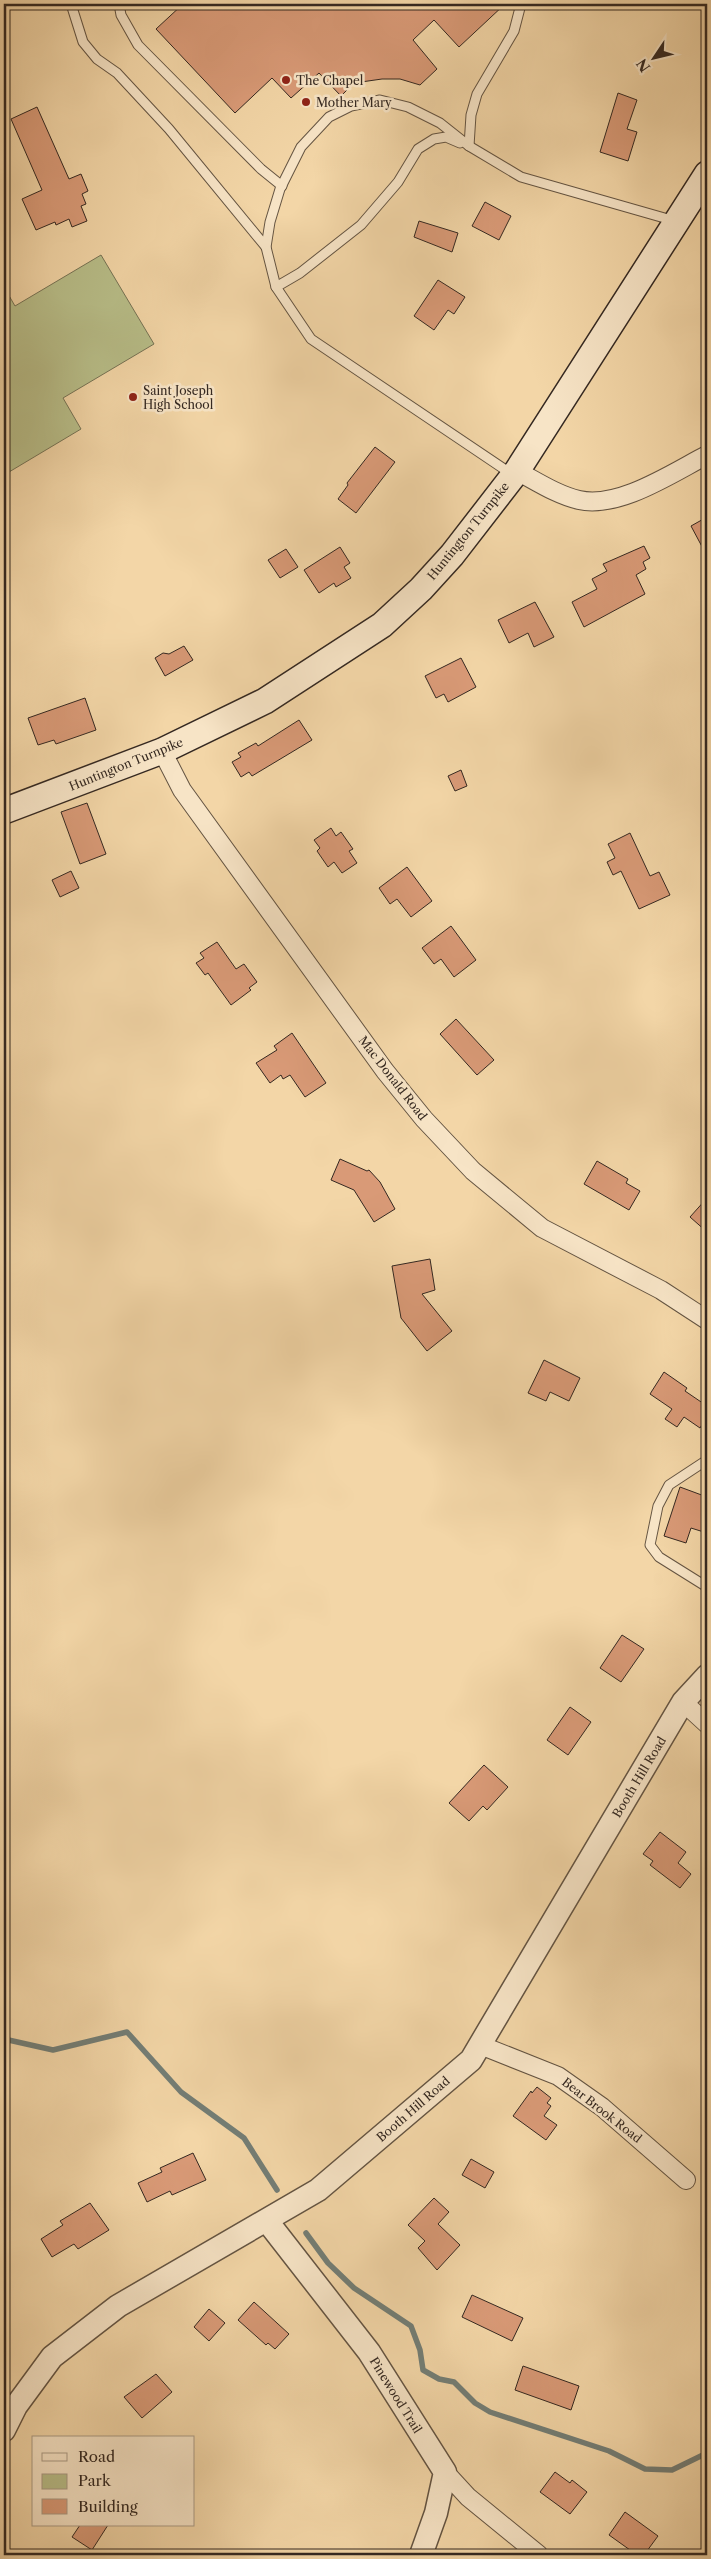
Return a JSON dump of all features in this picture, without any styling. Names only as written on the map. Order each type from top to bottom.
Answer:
[{"type":"main road","name":"Huntington Turnpike","points":[[4,811],[162,752],[265,701],[382,625],[421,589],[452,555],[515,473],[707,174]]},
{"type":"street","points":[[515,473],[579,500],[598,501],[615,499],[707,456]]},
{"type":"street","name":"Mac Donald Road","points":[[162,752],[182,790],[385,1071],[424,1119],[466,1164],[542,1228],[660,1290],[707,1320]]},
{"type":"street","name":"Booth Hill Road","points":[[4,2430],[16,2406],[52,2357],[118,2306],[318,2190],[471,2060],[683,1702],[707,1676]]},
{"type":"street","points":[[683,1702],[707,1724]]},
{"type":"street","name":"Bear Brook Road","points":[[480,2044],[558,2076],[602,2107],[686,2180]]},
{"type":"street","name":"Pinewood Trail","points":[[267,2221],[369,2352],[445,2472],[468,2496],[539,2555]]},
{"type":"street","points":[[421,2555],[436,2513],[445,2472]]},
{"type":"lane","points":[[71,4],[83,42],[97,59],[117,73],[169,129],[266,247]]},
{"type":"lane","points":[[119,4],[121,15],[138,45],[282,186]]},
{"type":"lane","points":[[469,146],[471,115],[477,94],[514,31],[521,4]]},
{"type":"lane","points":[[515,473],[311,339],[276,287],[266,247],[270,222],[282,186],[301,147],[329,117],[351,106],[380,100],[408,107],[440,123],[469,146],[521,177],[677,222]]},
{"type":"lane","points":[[276,287],[300,273],[361,225],[398,182],[418,149],[434,138],[446,137],[469,146]]},
{"type":"lane","points":[[707,1460],[669,1485],[658,1506],[650,1545],[659,1557],[707,1587]]},
{"type":"green space","points":[[101,255],[154,344],[63,398],[81,429],[4,475],[4,287],[15,306]]},
{"type":"building","points":[[183,4],[505,4],[459,47],[434,20],[413,40],[437,69],[420,85],[400,79],[382,79],[354,83],[341,96],[319,73],[291,98],[272,78],[235,113],[156,29]]},
{"type":"building","points":[[618,93],[637,100],[627,129],[637,132],[628,161],[600,152]]},
{"type":"building","points":[[37,107],[69,179],[81,174],[88,191],[82,194],[86,204],[81,206],[87,221],[72,227],[69,219],[56,225],[55,222],[36,230],[22,199],[42,190],[11,119]]},
{"type":"building","points":[[485,202],[511,216],[499,240],[472,226]]},
{"type":"building","points":[[419,221],[458,233],[452,252],[414,237]]},
{"type":"building","points":[[438,280],[465,297],[454,314],[448,310],[434,330],[414,316]]},
{"type":"building","points":[[375,447],[395,462],[356,513],[338,499],[348,485],[347,483]]},
{"type":"building","points":[[707,517],[707,556],[691,526]]},
{"type":"building","points":[[644,546],[650,558],[643,562],[646,569],[636,575],[645,594],[584,627],[572,602],[597,589],[592,579],[607,571],[603,564]]},
{"type":"building","points":[[340,547],[350,563],[344,567],[351,578],[336,587],[334,583],[319,593],[304,570]]},
{"type":"building","points":[[286,549],[298,567],[280,578],[268,560]]},
{"type":"building","points":[[535,602],[554,637],[534,647],[528,633],[509,643],[498,620]]},
{"type":"building","points":[[184,646],[193,660],[165,676],[155,658],[163,653],[169,654]]},
{"type":"building","points":[[461,658],[476,687],[448,702],[444,694],[436,698],[425,676]]},
{"type":"building","points":[[85,698],[96,730],[56,744],[54,740],[38,745],[28,718]]},
{"type":"building","points":[[299,720],[312,740],[252,776],[249,772],[241,777],[232,762],[241,757],[238,753],[256,743],[258,746]]},
{"type":"building","points":[[461,770],[467,786],[455,791],[448,776]]},
{"type":"building","points":[[87,803],[106,854],[80,864],[61,812]]},
{"type":"building","points":[[331,828],[336,836],[341,832],[353,849],[349,851],[357,863],[342,873],[334,862],[328,867],[317,851],[320,848],[314,840]]},
{"type":"building","points":[[630,833],[650,876],[659,872],[670,895],[639,909],[621,871],[613,875],[607,862],[615,858],[608,844]]},
{"type":"building","points":[[407,867],[432,901],[411,917],[397,899],[390,904],[379,888]]},
{"type":"building","points":[[71,871],[79,888],[60,897],[52,880]]},
{"type":"building","points":[[451,926],[476,960],[454,977],[441,959],[434,964],[422,948]]},
{"type":"building","points":[[217,942],[236,969],[244,964],[257,982],[249,988],[251,990],[231,1005],[208,973],[205,975],[196,963],[204,958],[200,953]]},
{"type":"building","points":[[456,1019],[494,1060],[477,1075],[440,1034]]},
{"type":"building","points":[[292,1033],[326,1083],[305,1097],[290,1075],[283,1079],[281,1075],[270,1083],[256,1063],[277,1050],[274,1046]]},
{"type":"building","points":[[340,1159],[367,1171],[369,1170],[380,1182],[395,1209],[374,1222],[354,1190],[331,1180]]},
{"type":"building","points":[[597,1161],[628,1179],[626,1183],[640,1191],[629,1210],[584,1184]]},
{"type":"building","points":[[707,1198],[707,1232],[690,1217]]},
{"type":"building","points":[[430,1259],[435,1290],[422,1294],[452,1331],[427,1351],[401,1318],[392,1266]]},
{"type":"building","points":[[544,1360],[580,1378],[569,1401],[550,1392],[546,1401],[528,1393]]},
{"type":"building","points":[[664,1372],[687,1388],[685,1391],[707,1406],[707,1416],[700,1428],[684,1417],[677,1427],[665,1419],[672,1409],[650,1394]]},
{"type":"building","points":[[680,1487],[707,1497],[707,1533],[691,1528],[686,1543],[664,1536]]},
{"type":"building","points":[[622,1635],[644,1649],[621,1682],[600,1668]]},
{"type":"building","points":[[570,1707],[591,1722],[568,1755],[547,1740]]},
{"type":"building","points":[[484,1765],[508,1787],[487,1810],[483,1806],[469,1821],[449,1803]]},
{"type":"building","points":[[660,1832],[686,1852],[678,1863],[691,1874],[680,1888],[650,1865],[653,1861],[643,1854]]},
{"type":"building","points":[[537,2087],[551,2098],[547,2103],[551,2106],[544,2116],[557,2125],[546,2140],[513,2116],[531,2091],[532,2093]]},
{"type":"building","points":[[193,2153],[206,2180],[172,2195],[170,2191],[147,2202],[138,2183],[162,2172],[160,2168]]},
{"type":"building","points":[[471,2159],[494,2172],[485,2188],[462,2175]]},
{"type":"building","points":[[434,2198],[449,2212],[438,2224],[460,2245],[437,2270],[418,2248],[425,2241],[408,2225]]},
{"type":"building","points":[[90,2203],[109,2230],[78,2249],[74,2244],[52,2257],[41,2239],[63,2225],[60,2221]]},
{"type":"building","points":[[472,2295],[523,2318],[512,2341],[462,2317]]},
{"type":"building","points":[[254,2302],[289,2334],[275,2349],[268,2343],[266,2345],[238,2320]]},
{"type":"building","points":[[209,2309],[225,2323],[209,2341],[194,2327]]},
{"type":"building","points":[[523,2366],[579,2386],[571,2410],[515,2390]]},
{"type":"building","points":[[156,2374],[172,2392],[142,2418],[124,2397]]},
{"type":"building","points":[[555,2472],[570,2483],[572,2480],[587,2492],[570,2514],[540,2492]]},
{"type":"building","points":[[625,2512],[658,2536],[644,2555],[637,2555],[609,2535]]},
{"type":"building","points":[[79,2526],[107,2526],[92,2550],[72,2537]]},
{"type":"waterway","points":[[4,2039],[53,2050],[127,2032],[181,2092],[244,2138],[277,2190]]},
{"type":"waterway","points":[[306,2233],[328,2263],[354,2288],[411,2326],[420,2350],[423,2370],[439,2379],[454,2382],[475,2403],[490,2412],[609,2451],[645,2469],[672,2470],[707,2453]]},
{"type":"place","name":"The Chapel","points":[[286,80]]},
{"type":"place","name":"Mother Mary","points":[[306,102]]},
{"type":"place","name":"Saint Joseph High School","points":[[133,397]]}]
